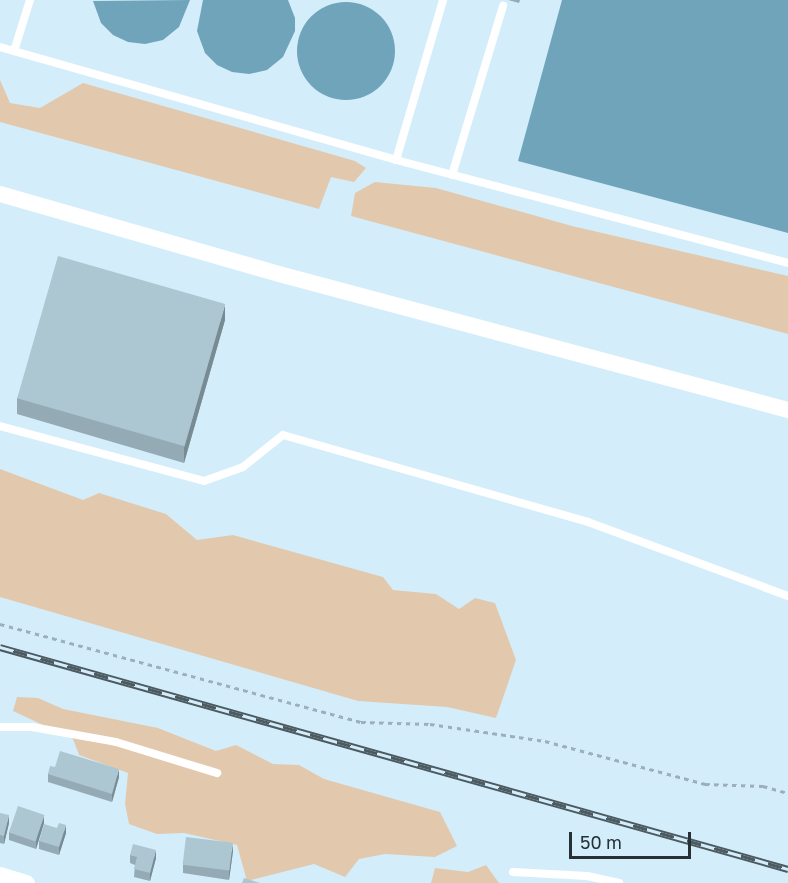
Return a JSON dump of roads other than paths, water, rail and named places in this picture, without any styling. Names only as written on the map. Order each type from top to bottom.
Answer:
[{"type":"street","points":[[0,194],[279,274],[788,410]]},
{"type":"street","points":[[0,875],[27,883]]},
{"type":"lane","points":[[14,51],[30,0]]},
{"type":"lane","points":[[396,160],[443,0]]},
{"type":"lane","points":[[452,175],[503,6]]},
{"type":"lane","points":[[0,47],[396,160],[788,263]]},
{"type":"lane","points":[[0,426],[204,481],[243,467],[283,435],[588,522],[788,596]]},
{"type":"lane","points":[[0,728],[32,727],[116,742],[217,773]]},
{"type":"lane","points":[[513,872],[587,876],[619,883]]},
{"type":"water","points":[[190,0],[179,27],[163,40],[145,44],[128,42],[113,35],[101,23],[93,1]]},
{"type":"water","points":[[203,0],[288,0],[295,18],[295,31],[283,57],[267,70],[249,74],[232,72],[217,65],[205,53],[197,31]]},
{"type":"water","points":[[562,0],[788,0],[788,233],[518,161]]},
{"type":"water","points":[[346,2],[365,6],[381,16],[391,32],[395,51],[391,70],[381,86],[365,96],[346,100],[327,96],[311,86],[301,70],[297,51],[301,32],[311,16],[327,6]]},
{"type":"railway","points":[[0,647],[788,869]]}]
